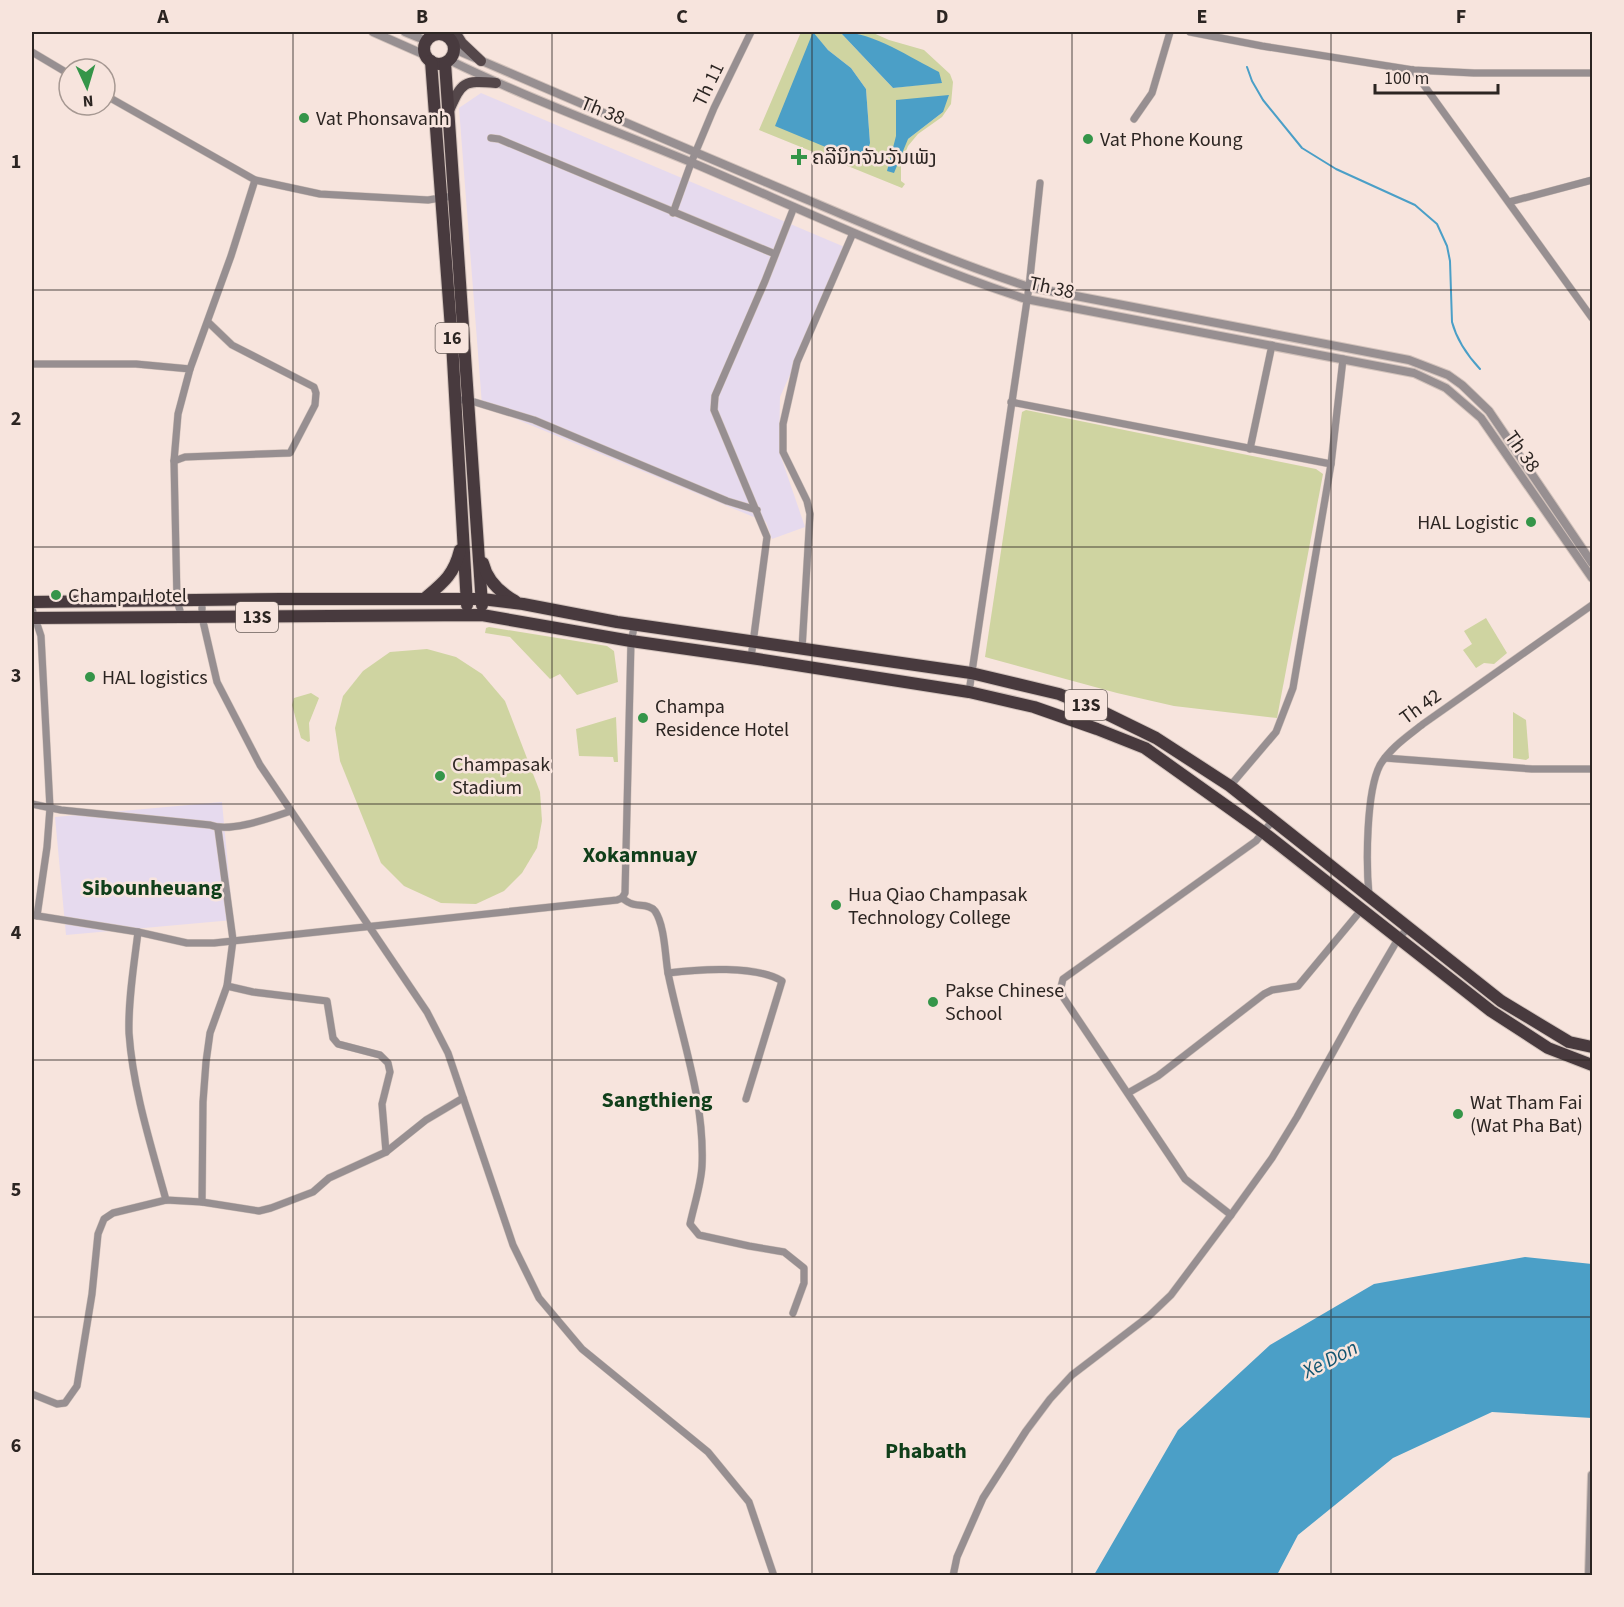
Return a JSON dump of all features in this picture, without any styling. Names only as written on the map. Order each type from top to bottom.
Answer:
[{"type":"highway","points":[[428,58],[437,64],[449,57],[451,41],[448,33],[429,37]]},
{"type":"highway","name":"16","points":[[429,37],[425,46],[446,197],[462,400],[478,538],[483,615]]},
{"type":"highway","name":"16","points":[[446,197],[449,57]]},
{"type":"highway","name":"16","points":[[462,400],[463,537],[467,615]]},
{"type":"highway","points":[[424,599],[448,579],[456,565],[463,537]]},
{"type":"highway","points":[[478,538],[485,572],[503,595],[519,604]]},
{"type":"highway","name":"13S","points":[[32,602],[482,599],[634,624],[971,673],[1059,694],[1156,738],[1230,786],[1501,1001],[1569,1042],[1593,1047]]},
{"type":"highway","name":"13S","points":[[33,615],[182,618],[483,615],[631,641],[969,692],[1034,708],[1144,748],[1263,832],[1501,1017],[1548,1047],[1593,1065]]},
{"type":"highway","points":[[1569,1042],[1593,1042]]},
{"type":"main road","points":[[448,33],[481,61]]},
{"type":"main road","points":[[448,113],[459,90],[465,84],[473,81],[496,83]]},
{"type":"street","points":[[373,32],[428,58]]},
{"type":"street","points":[[405,32],[429,37]]},
{"type":"street","name":"Th 11","points":[[673,213],[691,163],[750,32]]},
{"type":"street","points":[[1134,119],[1152,93],[1170,32]]},
{"type":"street","points":[[1190,32],[1413,70],[1474,73],[1593,73]]},
{"type":"street","points":[[32,52],[57,67]]},
{"type":"street","name":"Th 38","points":[[449,57],[481,61],[916,246],[973,269],[1029,287],[1409,360],[1448,375],[1489,411],[1593,563]]},
{"type":"street","name":"Th 38","points":[[449,57],[496,83],[550,107],[691,163],[975,283],[1026,299],[1414,373],[1433,381],[1458,397],[1480,418],[1593,578]]},
{"type":"street","points":[[1413,70],[1593,318]]},
{"type":"street","points":[[117,102],[255,180],[320,194],[428,200],[446,197]]},
{"type":"street","points":[[491,138],[775,254]]},
{"type":"street","points":[[182,618],[177,600],[174,461],[178,414],[190,369],[255,180]]},
{"type":"street","points":[[1509,202],[1593,180]]},
{"type":"street","points":[[969,692],[1029,287],[1040,183]]},
{"type":"street","points":[[751,658],[766,537],[757,510],[714,410],[715,396],[794,207]]},
{"type":"street","points":[[802,649],[810,514],[807,501],[783,452],[783,424],[798,362],[853,233]]},
{"type":"street","points":[[174,461],[185,457],[290,453],[316,399],[314,387],[232,345],[208,322]]},
{"type":"street","points":[[1250,449],[1272,345]]},
{"type":"street","points":[[1230,786],[1276,732],[1293,688],[1331,464],[1343,359]]},
{"type":"street","points":[[32,364],[136,364],[190,369]]},
{"type":"street","points":[[462,400],[534,420],[727,501],[757,510]]},
{"type":"street","points":[[1011,402],[1331,464]]},
{"type":"street","points":[[202,600],[202,617],[217,682],[260,765],[427,1012],[448,1053],[513,1245],[539,1298],[582,1349],[708,1452],[749,1502],[774,1575]]},
{"type":"street","name":"Th 42","points":[[1369,895],[1366,865],[1369,824],[1375,780],[1385,758],[1401,740],[1593,605]]},
{"type":"street","points":[[33,615],[41,636],[50,808],[47,848],[34,915],[138,932],[187,943],[214,943],[371,928],[622,898],[625,893],[631,641],[634,624]]},
{"type":"street","points":[[1385,758],[1532,769],[1593,769]]},
{"type":"street","points":[[32,804],[50,808],[210,825],[218,829],[258,821],[291,811]]},
{"type":"street","points":[[1231,1215],[1185,1179],[1063,997],[1061,983],[1063,979],[1256,840],[1274,819]]},
{"type":"street","points":[[202,1202],[202,1102],[206,1062],[210,1033],[227,986],[233,940],[218,829]]},
{"type":"street","points":[[622,898],[631,904],[649,907],[655,912],[660,925],[668,973],[701,1120],[702,1169],[690,1224],[699,1235],[784,1252],[804,1268],[804,1283],[794,1313]]},
{"type":"street","points":[[1128,1093],[1158,1076],[1264,994],[1272,990],[1298,986],[1362,909]]},
{"type":"street","points":[[952,1575],[957,1557],[983,1498],[1026,1431],[1072,1375],[1149,1316],[1171,1295],[1272,1158],[1298,1117],[1398,939],[1408,928]]},
{"type":"street","points":[[138,932],[129,1020],[130,1047],[139,1102],[166,1200]]},
{"type":"street","points":[[668,973],[697,969],[745,971],[782,981],[746,1099]]},
{"type":"street","points":[[227,986],[253,992],[327,1001],[333,1038],[338,1044],[380,1055],[388,1063],[390,1072],[382,1104],[386,1152]]},
{"type":"street","points":[[32,1394],[57,1404],[65,1403],[77,1386],[92,1294],[98,1234],[104,1219],[113,1213],[166,1200],[202,1202],[259,1211],[272,1208],[313,1192],[329,1178],[386,1152],[426,1120],[463,1098]]},
{"type":"street","points":[[1589,1575],[1593,1475]]},
{"type":"shaded area","points":[[481,93],[847,248],[780,397],[779,451],[805,527],[772,539],[766,522],[482,405],[459,108]]},
{"type":"shaded area","points":[[222,802],[233,920],[66,935],[55,817]]},
{"type":"green space","points":[[801,32],[840,32],[893,88],[942,82],[872,39],[852,32],[871,32],[924,50],[950,74],[953,82],[951,104],[942,117],[918,134],[908,146],[901,163],[901,181],[905,184],[902,188],[759,130]],"holes":[[[813,33],[828,50],[851,68],[866,89],[870,143]],[[896,101],[943,112],[908,139],[896,136]]]},
{"type":"green space","points":[[1026,410],[1316,469],[1323,474],[1277,718],[1174,706],[985,657],[1022,412]]},
{"type":"green space","points":[[1486,618],[1507,653],[1494,664],[1484,663],[1476,668],[1463,650],[1472,644],[1464,631]]},
{"type":"green space","points":[[486,628],[607,646],[614,651],[618,682],[577,695],[560,674],[550,679],[510,637],[485,633]]},
{"type":"green space","name":"Champasak Stadium","points":[[427,649],[456,657],[482,674],[505,701],[540,792],[542,821],[537,848],[522,873],[504,891],[476,904],[441,903],[404,886],[381,863],[340,761],[335,728],[343,696],[363,671],[390,652]]},
{"type":"green space","points":[[311,693],[319,698],[309,723],[310,741],[308,742],[301,738],[292,705],[294,698]]},
{"type":"green space","points":[[1513,712],[1526,720],[1529,758],[1526,760],[1513,758]]},
{"type":"green space","points":[[616,717],[618,762],[614,762],[613,757],[579,756],[576,729]]},
{"type":"water","points":[[813,32],[828,50],[851,68],[866,89],[870,143],[864,163],[775,126]]},
{"type":"water","points":[[840,32],[865,36],[891,46],[939,72],[942,83],[893,88]]},
{"type":"water","points":[[949,95],[943,112],[908,139],[894,173],[887,171],[896,136],[896,100]]},
{"type":"water","name":"Xe Don","points":[[1525,1257],[1592,1264],[1592,1418],[1492,1412],[1393,1458],[1298,1535],[1277,1575],[1094,1575],[1178,1430],[1270,1345],[1374,1284]]},
{"type":"waterway","points":[[1247,67],[1263,100],[1302,148],[1336,169],[1415,205],[1437,224],[1447,246],[1450,261],[1452,322],[1463,347],[1480,369]]},
{"type":"place","name":"Vat Phonsavanh","points":[[304,118]]},
{"type":"place","name":"Vat Phone Koung","points":[[1088,139]]},
{"type":"place","name":"ຄລີນິກຈັນວັນເພັງ","points":[[799,157]]},
{"type":"place","name":"HAL Logistic","points":[[1531,522]]},
{"type":"place","name":"Champa Hotel","points":[[56,595]]},
{"type":"place","name":"HAL logistics","points":[[90,677]]},
{"type":"place","name":"Champa Residence Hotel","points":[[643,718]]},
{"type":"place","name":"Champasak Stadium","points":[[440,776]]},
{"type":"place","name":"Hua Qiao Champasak Technology College","points":[[836,905]]},
{"type":"place","name":"Pakse Chinese School","points":[[933,1002]]},
{"type":"place","name":"Wat Tham Fai (Wat Pha Bat)","points":[[1458,1114]]},
{"type":"district","name":"Xokamnuay","points":[[640,854]]},
{"type":"district","name":"Sibounheuang","points":[[152,887]]},
{"type":"district","name":"Sangthieng","points":[[657,1099]]},
{"type":"district","name":"Phabath","points":[[926,1450]]}]
